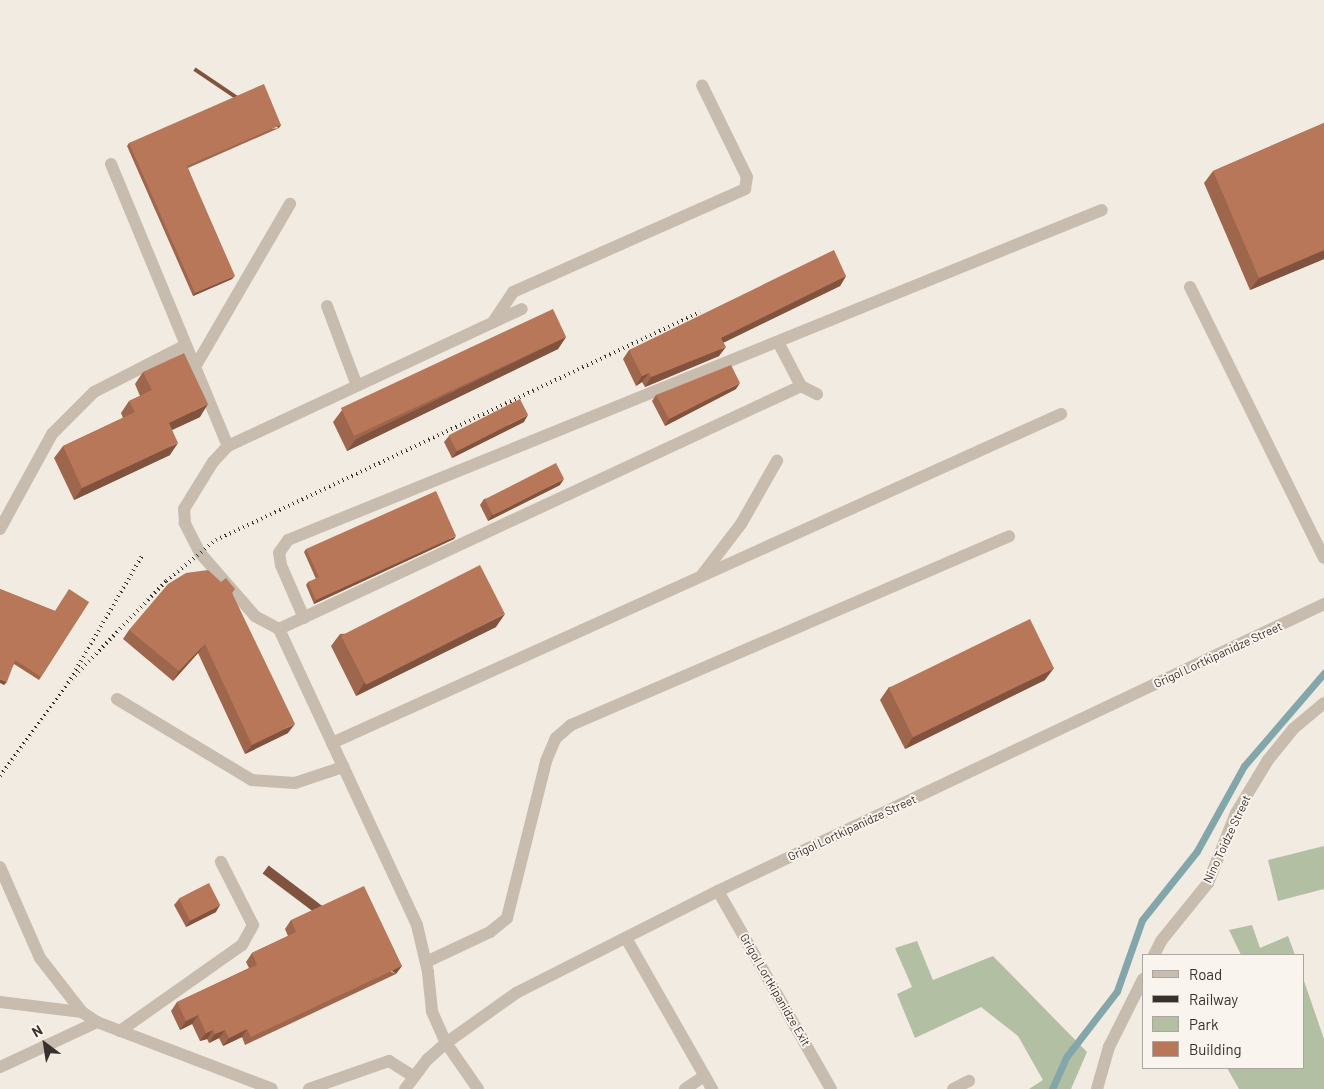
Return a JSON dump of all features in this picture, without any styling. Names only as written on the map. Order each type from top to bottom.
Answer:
[{"type":"street","points":[[492,323],[513,292],[745,189],[747,177],[702,85]]},
{"type":"street","points":[[111,164],[228,446]]},
{"type":"street","points":[[195,367],[290,204]]},
{"type":"street","points":[[304,618],[281,565],[279,553],[288,540],[1102,210]]},
{"type":"street","points":[[1190,287],[1324,558]]},
{"type":"street","points":[[327,306],[357,386]]},
{"type":"street","points":[[478,1089],[446,1043],[432,1011],[426,962],[417,925],[279,629],[255,616],[200,553],[185,523],[184,509],[214,462],[228,446],[522,309]]},
{"type":"street","points":[[778,342],[801,386],[817,394]]},
{"type":"street","points":[[0,529],[52,434],[94,392],[186,346]]},
{"type":"street","points":[[279,629],[801,386]]},
{"type":"street","points":[[332,743],[1061,414]]},
{"type":"street","points":[[700,577],[740,524],[777,462]]},
{"type":"street","points":[[426,962],[490,932],[507,918],[546,761],[556,738],[571,725],[1009,536]]},
{"type":"street","name":"Grigol Lortkipanidze Street","points":[[405,1089],[414,1076],[446,1043],[516,993],[718,891],[1324,604]]},
{"type":"street","points":[[117,699],[252,780],[295,783],[343,767]]},
{"type":"street","name":"Nino Toidze Street","points":[[1155,954],[1161,942],[1208,883],[1236,813],[1268,760],[1294,729],[1324,703]]},
{"type":"street","points":[[120,1031],[242,945],[254,925],[221,862]]},
{"type":"street","points":[[0,867],[40,958],[82,1012],[97,1022],[272,1089]]},
{"type":"street","name":"Grigol Lortkipanidze Exit","points":[[718,891],[831,1089]]},
{"type":"street","points":[[626,938],[712,1089]]},
{"type":"street","points":[[1097,1089],[1109,1047],[1142,981]]},
{"type":"street","points":[[0,1002],[82,1012]]},
{"type":"street","points":[[0,1067],[97,1022]]},
{"type":"street","points":[[309,1089],[389,1061],[414,1076]]},
{"type":"street","points":[[685,1089],[704,1076]]},
{"type":"street","points":[[953,1089],[969,1081]]},
{"type":"green space","points":[[1324,846],[1324,889],[1278,901],[1268,860]]},
{"type":"green space","points":[[1252,925],[1260,948],[1288,936],[1295,954],[1241,954],[1229,930]]},
{"type":"green space","points":[[917,941],[933,980],[993,956],[1087,1052],[1071,1089],[1029,1089],[1043,1080],[1018,1036],[981,1007],[915,1038],[897,994],[912,987],[895,948]]},
{"type":"green space","points":[[1304,981],[1324,1039],[1324,1089],[1239,1089],[1228,1069],[1304,1069]]},
{"type":"building","points":[[264,84],[281,125],[187,166],[235,276],[195,293],[129,143]]},
{"type":"building","points":[[1324,123],[1324,250],[1259,278],[1213,171]]},
{"type":"building","points":[[834,250],[846,276],[721,338],[726,347],[651,377],[649,373],[642,376],[629,350]]},
{"type":"building","points":[[553,309],[566,337],[354,436],[341,408]]},
{"type":"building","points":[[184,353],[208,404],[169,423],[178,443],[82,488],[63,446],[135,412],[129,401],[152,390],[143,372]]},
{"type":"building","points":[[731,365],[740,383],[669,419],[656,395]]},
{"type":"building","points":[[520,399],[528,415],[457,451],[449,435]]},
{"type":"building","points":[[556,463],[564,479],[493,515],[485,499]]},
{"type":"building","points":[[436,491],[456,536],[316,600],[308,582],[319,577],[306,549]]},
{"type":"building","points":[[480,565],[505,614],[366,685],[341,636]]},
{"type":"building","points":[[208,570],[221,582],[226,578],[235,589],[232,593],[295,724],[252,745],[205,644],[179,671],[129,630],[168,584],[186,573]]},
{"type":"building","points":[[0,589],[55,611],[69,589],[89,602],[41,677],[15,660],[7,682],[0,679]]},
{"type":"building","points":[[1030,619],[1054,668],[913,737],[889,688]]},
{"type":"building","points":[[209,883],[220,905],[190,921],[179,898]]},
{"type":"building","points":[[364,886],[402,966],[251,1037],[247,1029],[229,1038],[225,1030],[215,1034],[213,1030],[206,1033],[198,1015],[186,1021],[177,1002],[257,965],[252,953],[296,932],[291,920]]},
{"type":"waterway","points":[[1052,1089],[1067,1056],[1117,991],[1142,920],[1197,851],[1244,766],[1324,673]]},
{"type":"railway","points":[[68,683],[166,581],[216,540],[700,312]]},
{"type":"railway","points":[[0,776],[68,683],[143,554]]}]
